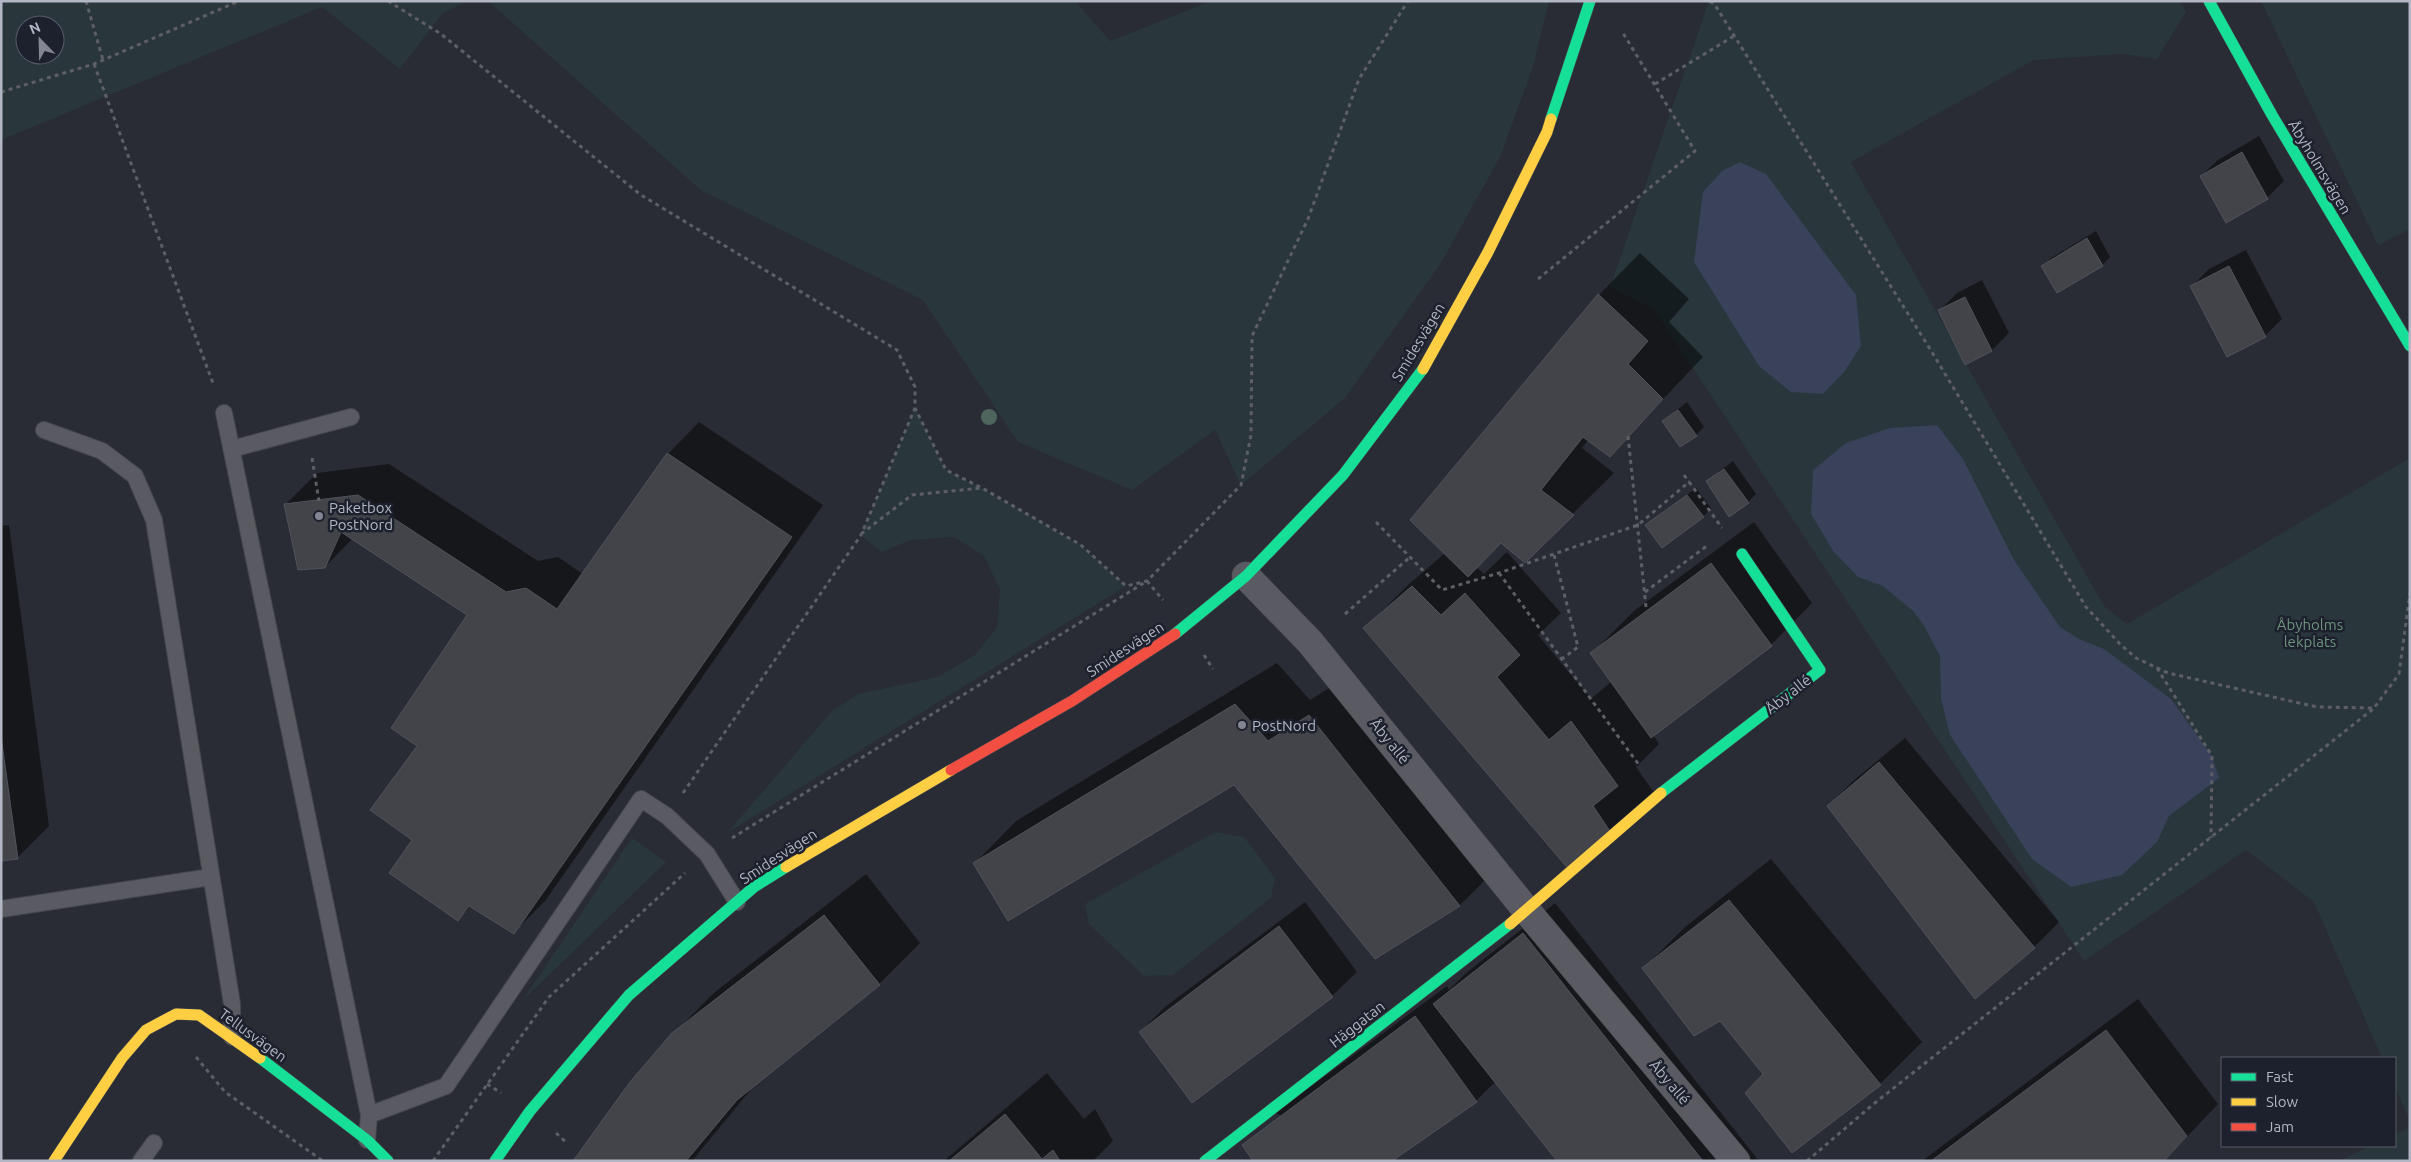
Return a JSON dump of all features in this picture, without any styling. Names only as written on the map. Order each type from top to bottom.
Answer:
[{"type":"street","name":"Smidesvägen","points":[[495,1161],[530,1111],[629,995],[754,887],[875,813],[1080,696],[1186,627],[1246,576],[1343,475],[1422,371],[1488,252],[1547,132],[1590,1]]},
{"type":"street","name":"Åbyholmsvägen","points":[[2209,1],[2272,115],[2410,346]]},
{"type":"street","name":"Åby allé","points":[[1527,911],[1660,794],[1820,670],[1742,554]]},
{"type":"street","name":"Åby allé","points":[[1246,576],[1310,642],[1527,911],[1736,1161]]},
{"type":"street","name":"Häggatan","points":[[1205,1161],[1527,911]]},
{"type":"street","name":"Tellusvägen","points":[[54,1161],[122,1058],[146,1030],[176,1014],[199,1015],[232,1037],[367,1140],[388,1161]]},
{"type":"lane","points":[[224,413],[369,1115],[367,1140]]},
{"type":"lane","points":[[232,449],[351,417]]},
{"type":"lane","points":[[44,430],[102,451],[135,476],[154,520],[232,1004],[232,1037]]},
{"type":"lane","points":[[369,1115],[446,1086],[641,798],[667,816],[707,854],[737,902]]},
{"type":"lane","points":[[1,910],[211,877]]},
{"type":"lane","points":[[141,1161],[154,1143]]},
{"type":"path","points":[[86,1],[103,60]]},
{"type":"path","points":[[1,92],[94,64],[239,1]]},
{"type":"path","points":[[388,1],[441,34],[641,195],[897,350],[915,387],[915,408],[861,535],[667,816]]},
{"type":"path","points":[[915,408],[946,470],[982,488],[1081,545],[1126,586],[1147,581],[1241,485],[1251,435],[1252,336],[1308,218],[1359,79],[1408,1]]},
{"type":"path","points":[[1710,1],[1716,5],[1930,349],[2086,607],[2136,658],[2168,673],[2318,707],[2374,708]]},
{"type":"path","points":[[1538,279],[1695,151],[1623,33]]},
{"type":"path","points":[[1654,84],[1734,36]]},
{"type":"path","points":[[94,64],[224,413]]},
{"type":"path","points":[[1628,436],[1646,607]]},
{"type":"path","points":[[1684,475],[1742,554]]},
{"type":"path","points":[[1376,522],[1442,590],[1499,573],[1638,525],[1689,482]]},
{"type":"path","points":[[316,485],[319,501]]},
{"type":"path","points":[[861,535],[912,494],[982,488]]},
{"type":"path","points":[[1645,592],[1725,532]]},
{"type":"path","points":[[1554,554],[1578,647],[1562,659]]},
{"type":"path","points":[[1345,614],[1410,556]]},
{"type":"path","points":[[1499,573],[1660,794]]},
{"type":"path","points":[[1807,1161],[1876,1102],[2374,708],[2399,674],[2410,593]]},
{"type":"path","points":[[2156,668],[2212,756],[2211,838]]},
{"type":"path","points":[[165,1020],[225,1092],[323,1161]]},
{"type":"green space","points":[[1,1],[467,1],[442,14],[400,69],[322,7],[1,140]]},
{"type":"green space","points":[[488,1],[1075,1],[1110,41],[1211,1],[1549,1],[1533,67],[1500,157],[1441,263],[1345,398],[1241,485],[1215,430],[1132,490],[1018,442],[923,300],[702,191]]},
{"type":"green space","name":"Åbyholms lekplats","points":[[1709,1],[2180,1],[2186,12],[2157,59],[2122,54],[2034,60],[1851,162],[2104,606],[2127,624],[2410,458],[2410,1121],[2396,1088],[2396,1057],[2382,1057],[2314,902],[2246,850],[2084,961],[1654,309],[1610,287]]},
{"type":"green space","points":[[2261,1],[2410,1],[2410,229],[2378,245]]},
{"type":"green space","points":[[915,408],[946,470],[982,488],[1081,545],[1126,586],[727,833],[832,711],[858,694],[937,677],[974,656],[997,627],[1000,590],[984,556],[954,537],[911,540],[881,552],[861,535]]},
{"type":"green space","points":[[1215,832],[1244,837],[1275,878],[1271,898],[1173,975],[1144,976],[1089,924],[1085,904]]},
{"type":"green space","points":[[632,838],[666,862],[522,1001]]},
{"type":"green space","points":[[2410,1127],[2410,1161],[2340,1161],[2368,1147],[2396,1147],[2396,1134]]},
{"type":"water","points":[[1740,162],[1766,174],[1856,295],[1861,346],[1844,372],[1823,394],[1791,392],[1759,366],[1694,262],[1703,192],[1722,171]]},
{"type":"water","points":[[1937,425],[1963,459],[2014,560],[2060,627],[2079,639],[2104,649],[2171,699],[2212,756],[2219,778],[2169,816],[2157,842],[2122,875],[2071,887],[2032,859],[1950,735],[1941,699],[1940,656],[1923,624],[1913,611],[1883,586],[1858,577],[1833,551],[1811,514],[1813,470],[1846,443],[1890,428]]},
{"type":"building","points":[[2242,152],[2268,199],[2226,223],[2200,176]]},
{"type":"building","points":[[2087,238],[2103,266],[2057,293],[2041,266]]},
{"type":"building","points":[[2229,266],[2266,337],[2227,357],[2190,286]]},
{"type":"building","points":[[1598,294],[1648,341],[1628,364],[1663,399],[1610,457],[1583,437],[1541,490],[1574,515],[1525,563],[1501,543],[1468,577],[1410,520]]},
{"type":"building","points":[[1965,297],[1992,351],[1965,365],[1938,310]]},
{"type":"building","points":[[1678,410],[1697,436],[1680,447],[1662,421]]},
{"type":"building","points":[[667,453],[792,537],[514,934],[469,906],[458,921],[389,873],[412,840],[370,810],[417,746],[391,728],[467,615],[341,532],[325,568],[298,570],[284,504],[358,495],[506,592],[526,588],[557,609]]},
{"type":"building","points":[[1724,469],[1749,503],[1729,517],[1706,481]]},
{"type":"building","points":[[1687,495],[1704,517],[1662,548],[1645,525]]},
{"type":"building","points":[[1711,563],[1772,646],[1651,738],[1590,653]]},
{"type":"building","points":[[1412,586],[1441,615],[1465,593],[1520,655],[1497,677],[1549,740],[1571,721],[1618,786],[1593,806],[1614,837],[1571,872],[1363,628]]},
{"type":"building","points":[[1235,704],[1268,741],[1309,715],[1460,906],[1375,959],[1234,785],[1008,921],[973,863]]},
{"type":"building","points":[[1,736],[18,859],[1,861]]},
{"type":"building","points":[[1879,762],[2035,948],[1975,999],[1827,806]]},
{"type":"building","points":[[1729,900],[1881,1085],[1792,1153],[1745,1093],[1763,1074],[1720,1021],[1694,1036],[1642,968]]},
{"type":"building","points":[[824,915],[880,985],[737,1100],[686,1161],[573,1161],[630,1082],[672,1033]]},
{"type":"building","points":[[1279,926],[1333,997],[1192,1103],[1139,1032]]},
{"type":"building","points":[[1523,933],[1703,1161],[1557,1161],[1433,1004]]},
{"type":"building","points":[[1415,1016],[1477,1102],[1392,1161],[1253,1161],[1242,1145]]},
{"type":"building","points":[[2106,1030],[2187,1136],[2164,1161],[1931,1161]]},
{"type":"building","points":[[1005,1114],[1042,1159],[1053,1150],[1060,1161],[949,1161]]},
{"type":"traffic: fast","points":[[1551,119],[1590,1]]},
{"type":"traffic: fast","points":[[2209,1],[2272,115],[2410,346]]},
{"type":"traffic: fast","points":[[1175,634],[1246,576],[1343,475],[1423,369]]},
{"type":"traffic: fast","points":[[1661,793],[1820,670],[1742,554]]},
{"type":"traffic: fast","points":[[495,1161],[530,1111],[629,995],[754,887],[786,867]]},
{"type":"traffic: fast","points":[[1205,1161],[1510,924]]},
{"type":"traffic: fast","points":[[260,1058],[367,1140],[388,1161]]},
{"type":"traffic: slow","points":[[1423,369],[1488,252],[1547,132],[1551,119]]},
{"type":"traffic: slow","points":[[786,867],[951,770]]},
{"type":"traffic: slow","points":[[1510,924],[1661,793]]},
{"type":"traffic: slow","points":[[54,1161],[122,1058],[146,1030],[176,1014],[199,1015],[260,1058]]},
{"type":"traffic: jam","points":[[951,770],[1072,701],[1175,634]]},
{"type":"place","name":"Paketbox PostNord","points":[[319,516]]},
{"type":"place","name":"PostNord","points":[[1242,725]]}]
